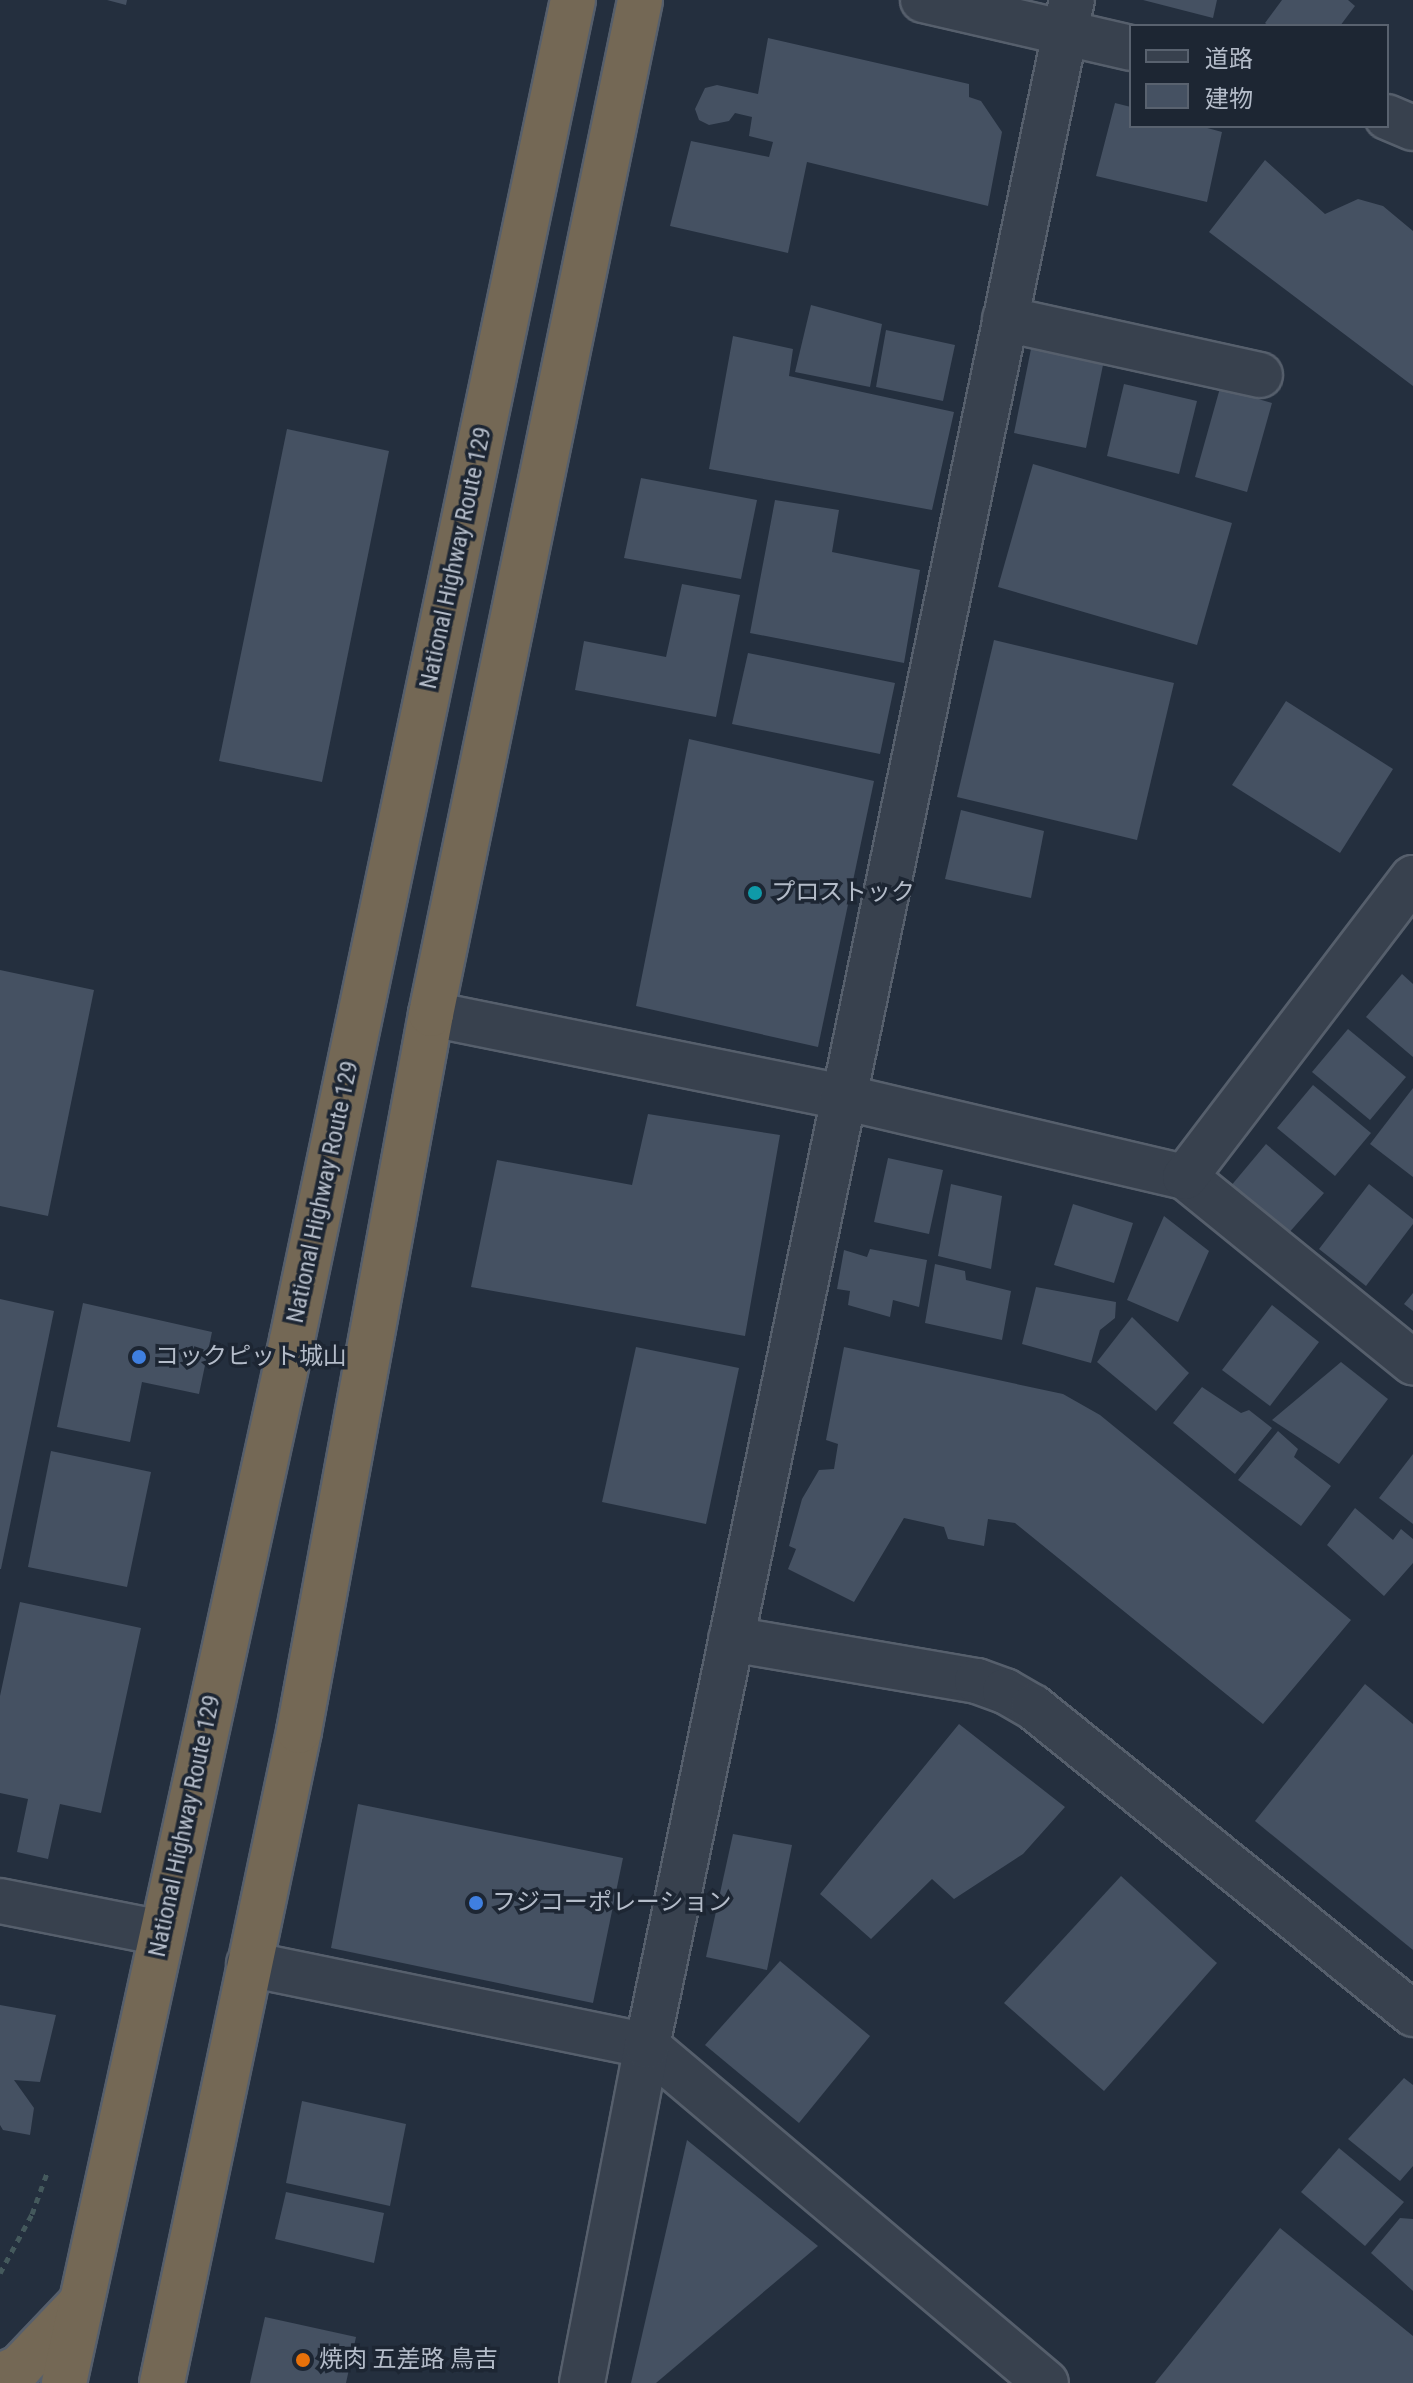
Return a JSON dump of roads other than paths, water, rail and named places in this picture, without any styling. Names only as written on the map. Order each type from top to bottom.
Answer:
[{"type":"highway","name":"National Highway Route 129","points":[[64,2383],[295,1325],[573,0]]},
{"type":"highway","points":[[162,2383],[299,1731],[431,1014],[640,0]]},
{"type":"highway","points":[[0,2376],[20,2367],[56,2333],[83,2300]]},
{"type":"street","points":[[923,0],[1069,15],[1129,47]]},
{"type":"street","points":[[582,2383],[647,2046],[1069,15]]},
{"type":"street","points":[[1389,118],[1413,128]]},
{"type":"street","points":[[1005,319],[1260,375]]},
{"type":"street","points":[[1185,1177],[1413,878]]},
{"type":"street","points":[[431,1014],[843,1097],[1185,1177],[1413,1362]]},
{"type":"street","points":[[731,1639],[977,1681],[1019,1699],[1413,2014]]},
{"type":"street","points":[[0,1901],[161,1933]]},
{"type":"street","points":[[249,1964],[647,2046],[1046,2383]]},
{"type":"place","name":"プロストック","points":[[755,893]]},
{"type":"place","name":"コックピット城山","points":[[139,1357]]},
{"type":"place","name":"フジコーポレーション","points":[[476,1903]]},
{"type":"place","name":"焼肉 五差路 鳥吉","points":[[303,2360]]}]
